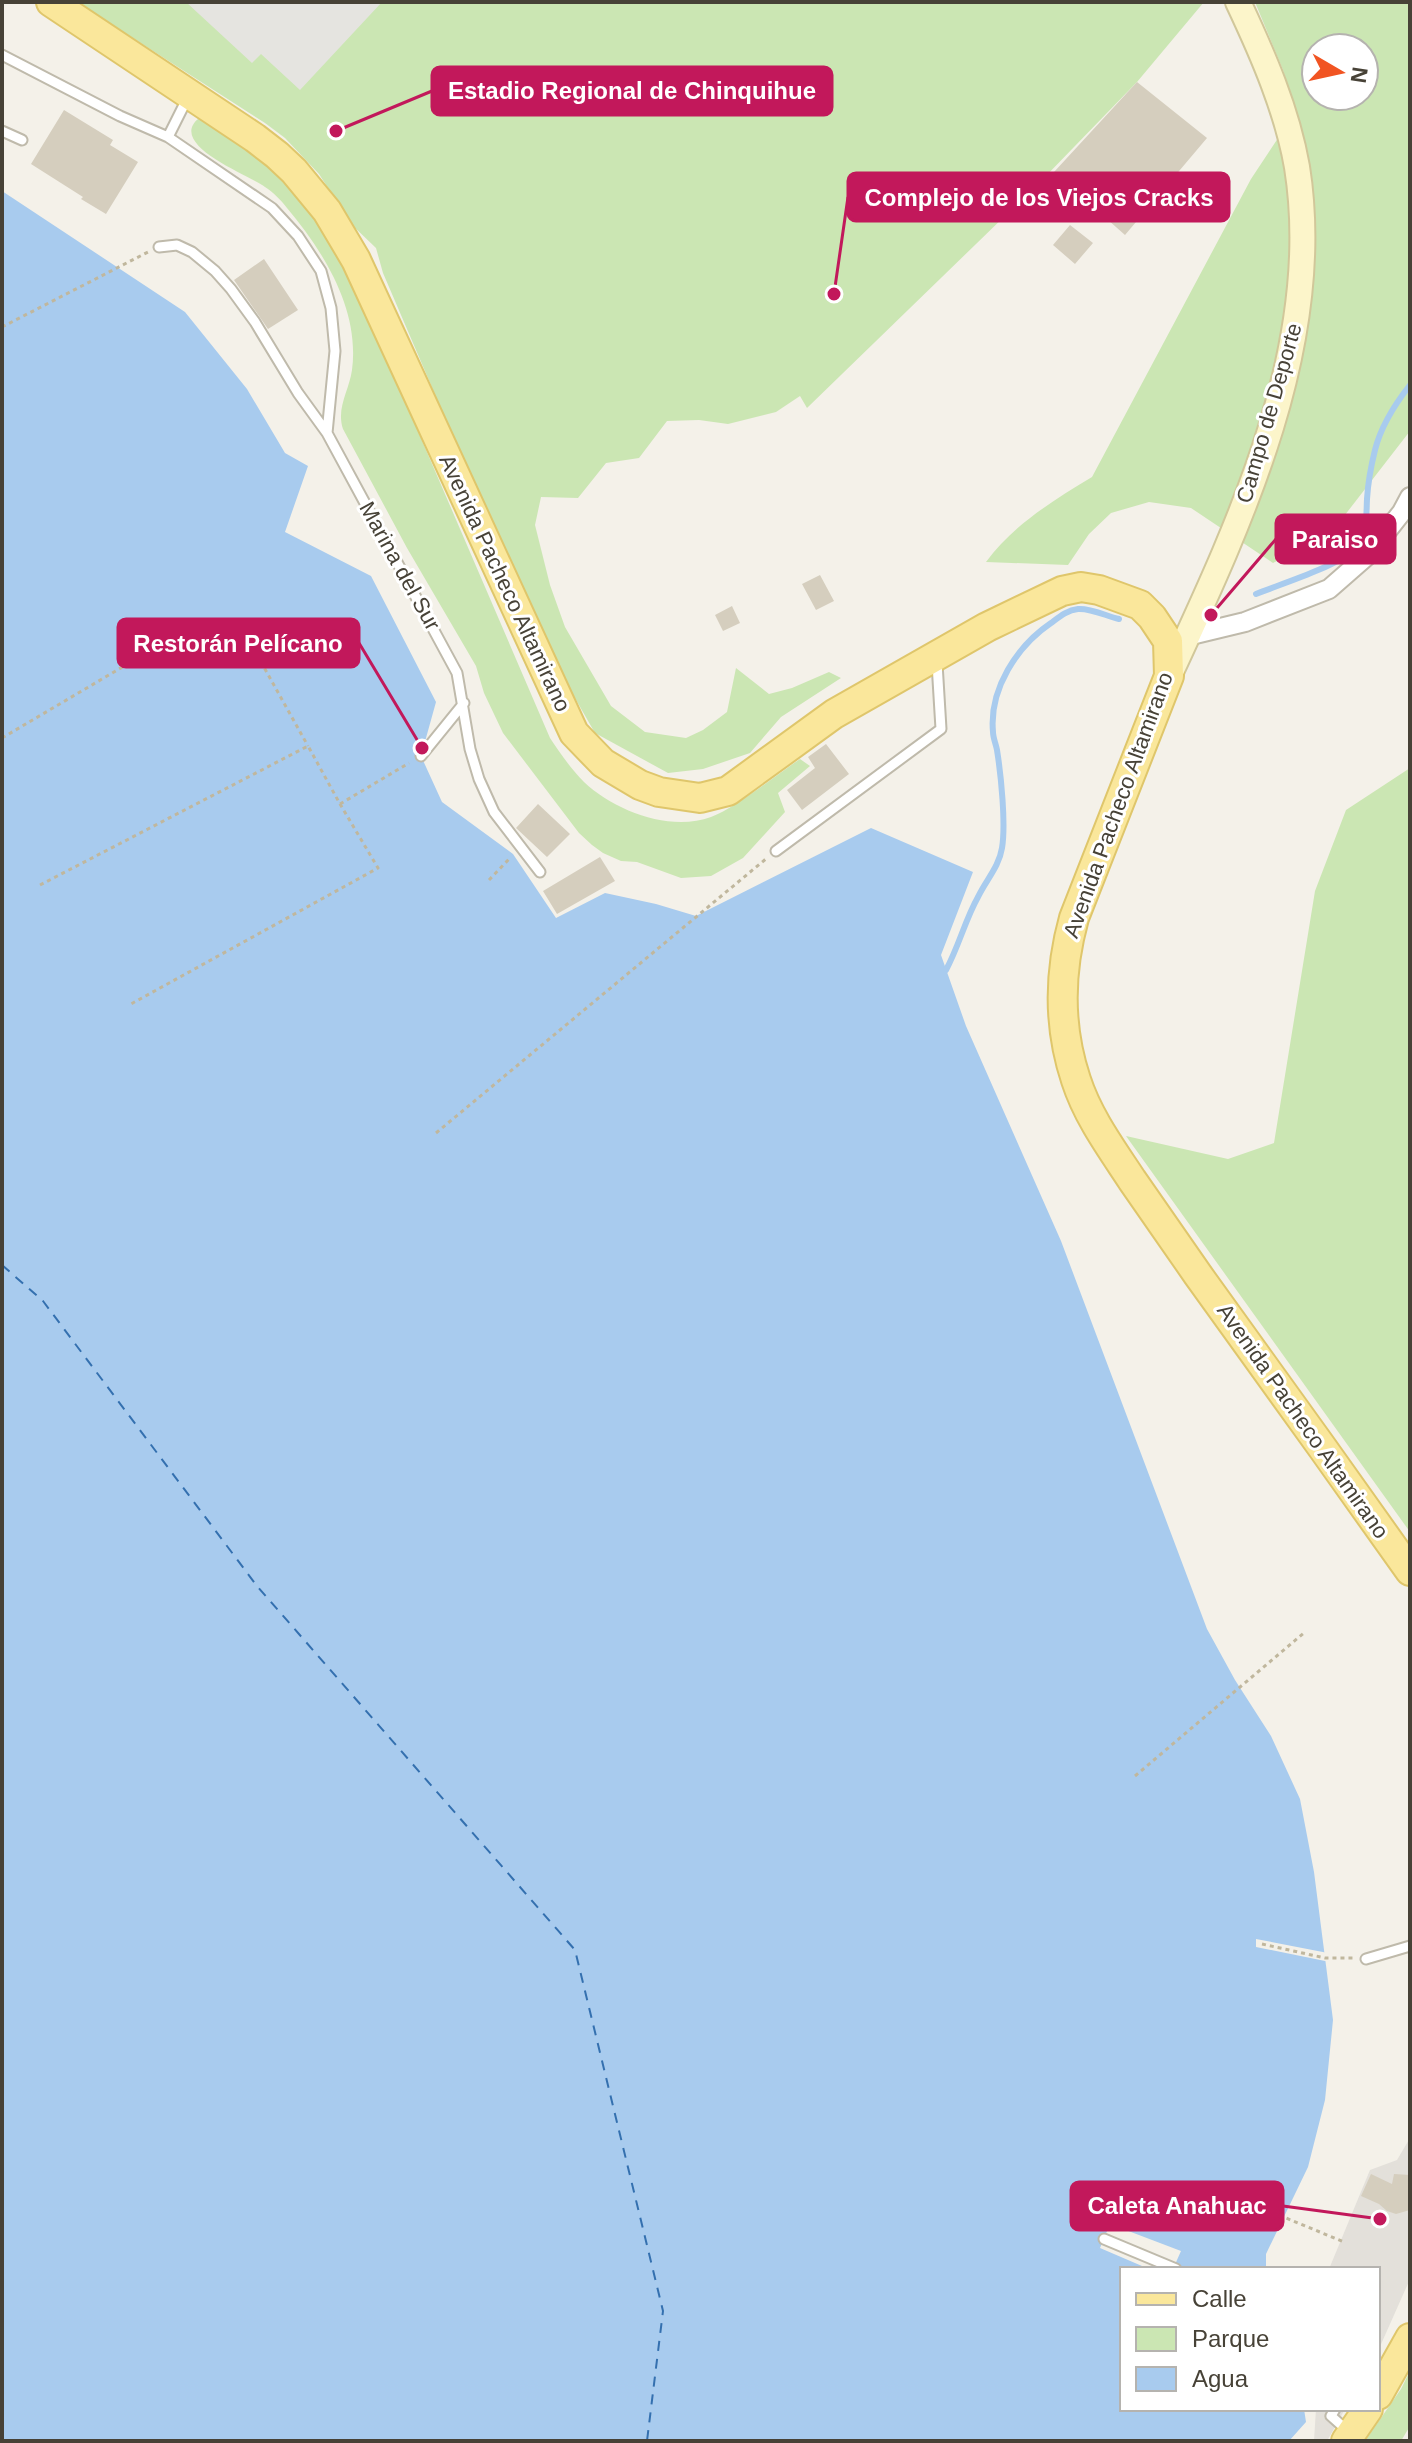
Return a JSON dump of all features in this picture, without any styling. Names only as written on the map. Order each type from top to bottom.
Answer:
[{"type":"main road","name":"Campo de Deporte","points":[[1169,676],[1234,530],[1271,424],[1296,318],[1303,265],[1301,202],[1289,130],[1238,2]]},
{"type":"main road","name":"Avenida Pacheco Altamirano","points":[[60,4],[255,138],[277,155],[310,189],[356,260],[574,733],[603,763],[640,785],[659,792],[700,798],[728,791],[834,714],[987,627],[1062,591],[1090,588],[1140,605],[1152,617],[1168,641],[1169,676],[1074,918],[1064,965],[1062,1012],[1069,1058],[1085,1105],[1110,1147],[1410,1571]]},
{"type":"main road","points":[[1380,2391],[1410,2338]]},
{"type":"main road","points":[[1349,2438],[1367,2411]]},
{"type":"street","points":[[1187,636],[1245,622],[1329,589],[1369,554],[1410,497]]},
{"type":"lane","points":[[2,55],[120,116],[168,137],[272,208],[298,236],[321,271],[331,308],[335,351],[327,433]]},
{"type":"lane","points":[[168,137],[189,94]]},
{"type":"lane","points":[[2,131],[22,140]]},
{"type":"lane","name":"Marina del Sur","points":[[159,247],[177,245],[192,252],[231,289],[327,433],[457,673],[470,749],[494,812],[540,872]]},
{"type":"lane","points":[[776,851],[941,729],[936,655]]},
{"type":"lane","points":[[421,756],[464,703]]},
{"type":"lane","points":[[1366,1959],[1410,1946]]},
{"type":"lane","points":[[1104,2239],[1171,2267]]},
{"type":"lane","points":[[1334,2411],[1331,2416],[1349,2438]]},
{"type":"path","points":[[2,327],[159,247]]},
{"type":"path","points":[[2,738],[197,623],[215,655],[247,637],[378,868],[131,1004]]},
{"type":"path","points":[[40,885],[308,746]]},
{"type":"path","points":[[340,804],[421,756]]},
{"type":"path","points":[[436,1133],[776,851]]},
{"type":"path","points":[[489,880],[513,854]]},
{"type":"path","points":[[1135,1776],[1305,1632]]},
{"type":"path","points":[[1262,1944],[1325,1958],[1366,1959]]},
{"type":"path","points":[[1257,2206],[1344,2242]]},
{"type":"shaded area","points":[[186,2],[382,2],[300,90],[261,54],[252,63]]},
{"type":"shaded area","points":[[1410,2138],[1410,2279],[1380,2346],[1380,2267],[1330,2267],[1370,2170],[1397,2160]]},
{"type":"shaded area","points":[[1316,2411],[1344,2411],[1327,2441],[1314,2441]]},
{"type":"green space","points":[[77,2],[1204,2],[1137,82],[1043,179],[807,408],[800,396],[776,412],[728,424],[699,420],[667,421],[639,458],[606,463],[578,498],[541,497],[535,525],[550,585],[565,627],[611,706],[645,732],[686,738],[703,730],[727,712],[736,668],[769,694],[829,672],[841,678],[781,717],[750,753],[703,769],[668,773],[595,733],[536,630],[383,273],[376,248],[352,225],[319,174],[285,138]]},
{"type":"green space","points":[[1255,2],[1410,2],[1410,431],[1331,533],[1273,563],[1191,508],[1149,502],[1111,513],[1089,534],[1068,565],[986,562],[1021,525],[1092,477],[1251,179],[1296,111]]},
{"type":"green space","points":[[199,118],[276,172],[304,198],[326,227],[352,278],[550,738],[579,777],[611,802],[627,810],[678,822],[695,821],[721,812],[800,759],[810,766],[778,793],[785,812],[743,858],[711,876],[681,878],[603,853],[579,833],[503,733],[484,693],[476,666],[407,548],[343,429],[341,414],[352,370],[353,348],[345,304],[336,283],[314,243],[277,196],[201,149],[193,138],[192,128]]},
{"type":"green space","points":[[1410,768],[1410,1532],[1126,1136],[1228,1159],[1274,1143],[1315,891],[1346,810]]},
{"type":"green space","points":[[1410,2371],[1410,2426],[1401,2441],[1365,2441],[1401,2389]]},
{"type":"water","points":[[2,191],[185,312],[247,389],[285,453],[308,466],[285,532],[371,576],[436,702],[421,756],[442,802],[513,854],[556,918],[605,893],[696,916],[871,828],[973,872],[941,955],[966,1026],[1061,1241],[1207,1629],[1271,1736],[1300,1799],[1314,1872],[1333,2020],[1325,2100],[1308,2167],[1266,2254],[1266,2267],[1120,2267],[1120,2411],[1304,2411],[1306,2422],[1289,2441],[2,2441]]},
{"type":"pier","points":[[1256,1939],[1328,1953],[1330,1962],[1256,1947]]},
{"type":"pier","points":[[1110,2224],[1181,2251],[1174,2267],[1144,2267],[1100,2248]]},
{"type":"building","points":[[1137,82],[1207,138],[1125,235],[1054,172]]},
{"type":"building","points":[[64,110],[113,140],[110,145],[138,162],[106,214],[31,164]]},
{"type":"building","points":[[1070,225],[1093,243],[1075,264],[1053,245]]},
{"type":"building","points":[[264,259],[298,310],[268,329],[234,280]]},
{"type":"building","points":[[820,575],[834,601],[816,610],[802,584]]},
{"type":"building","points":[[732,606],[740,623],[723,631],[715,615]]},
{"type":"building","points":[[826,744],[849,774],[802,810],[787,790],[815,768],[808,757]]},
{"type":"building","points":[[538,804],[570,834],[547,857],[516,828]]},
{"type":"building","points":[[600,857],[615,881],[557,914],[543,891]]},
{"type":"building","points":[[1371,2174],[1392,2184],[1394,2174],[1410,2175],[1410,2210],[1396,2214],[1361,2196]]},
{"type":"waterway","points":[[1256,594],[1333,563],[1357,545],[1365,527],[1369,481],[1378,441],[1389,416],[1410,385]]},
{"type":"waterway","points":[[946,970],[1002,848],[1002,799],[993,716],[1008,670],[1027,644],[1067,612],[1083,609],[1119,619]]},
{"type":"ferry route","points":[[2,1265],[43,1301],[257,1586],[575,1950],[663,2311],[647,2441]]},
{"type":"place","name":"Estadio Regional de Chinquihue","points":[[336,131]]},
{"type":"place","name":"Complejo de los Viejos Cracks","points":[[834,294]]},
{"type":"place","name":"Paraiso","points":[[1211,615]]},
{"type":"place","name":"Restorán Pelícano","points":[[422,748]]},
{"type":"place","name":"Caleta Anahuac","points":[[1380,2219]]}]
